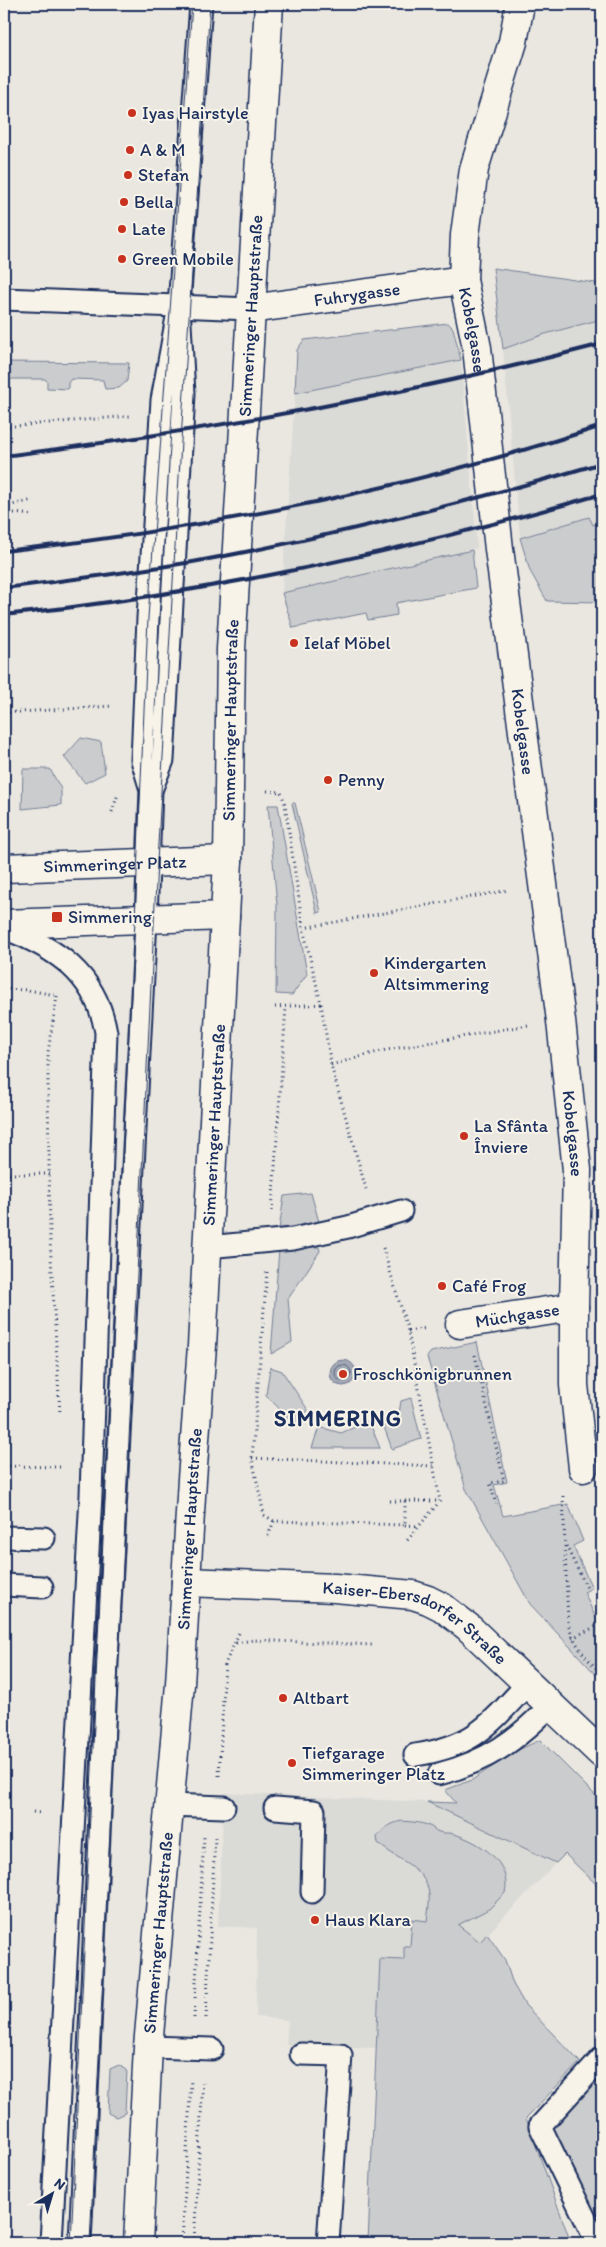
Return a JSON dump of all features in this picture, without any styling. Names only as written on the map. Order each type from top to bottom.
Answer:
[{"type":"main road","name":"Simmeringer Hauptstraße","points":[[138,2243],[148,2047],[180,1684],[207,1247],[228,860],[232,649],[250,309],[269,4]]},
{"type":"main road","name":"Kobelgasse","points":[[520,4],[513,42],[474,169],[465,235],[463,280],[477,348],[499,549],[578,1170],[574,1385],[583,1468]]},
{"type":"main road","name":"Fuhrygasse","points":[[250,309],[463,280]]},
{"type":"main road","name":"Simmeringer Platz","points":[[4,868],[228,860]]},
{"type":"main road","points":[[4,924],[225,916]]},
{"type":"main road","name":"Müchgasse","points":[[460,1324],[574,1307]]},
{"type":"main road","name":"Kaiser-Ebersdorfer Straße","points":[[186,1582],[335,1588],[413,1595],[442,1607],[455,1616],[602,1754]]},
{"type":"lane","points":[[80,2243],[99,1813],[146,919],[151,790],[163,760],[184,394],[179,306],[201,4]]},
{"type":"lane","points":[[4,300],[250,309]]},
{"type":"lane","points":[[4,928],[23,935],[50,950],[87,982],[96,996],[104,1016],[107,1045],[92,1455],[51,2243]]},
{"type":"lane","points":[[207,1247],[269,1242],[322,1233],[400,1211]]},
{"type":"lane","points":[[4,1537],[44,1538]]},
{"type":"lane","points":[[4,1585],[42,1588]]},
{"type":"lane","points":[[415,1755],[445,1750],[473,1737],[528,1683]]},
{"type":"lane","points":[[439,1774],[481,1760],[498,1750],[533,1724],[551,1705]]},
{"type":"lane","points":[[168,1805],[216,1807]]},
{"type":"lane","points":[[275,1808],[314,1810],[312,1892]]},
{"type":"lane","points":[[148,2047],[203,2049]]},
{"type":"lane","points":[[301,2054],[341,2056],[328,2243]]},
{"type":"lane","points":[[596,2243],[540,2126],[602,2058]]},
{"type":"path","points":[[4,428],[132,416]]},
{"type":"path","points":[[4,507],[33,500]]},
{"type":"path","points":[[4,512],[33,515]]},
{"type":"path","points":[[4,713],[114,705]]},
{"type":"path","points":[[112,812],[120,786]]},
{"type":"path","points":[[267,791],[281,792],[284,804],[303,928],[321,1004],[331,1065],[408,1331],[440,1501]]},
{"type":"path","points":[[303,928],[543,885]]},
{"type":"path","points":[[4,989],[28,990],[82,1002],[96,996]]},
{"type":"path","points":[[57,996],[48,1052],[50,1240],[60,1418]]},
{"type":"path","points":[[275,1007],[321,1004]]},
{"type":"path","points":[[286,1007],[252,1458],[264,1515],[274,1521],[418,1526]]},
{"type":"path","points":[[331,1065],[381,1050],[516,1027]]},
{"type":"path","points":[[4,1174],[50,1174]]},
{"type":"path","points":[[474,1351],[502,1464],[504,1480],[490,1483],[496,1504]]},
{"type":"path","points":[[252,1458],[434,1466]]},
{"type":"path","points":[[4,1466],[63,1467],[62,1476]]},
{"type":"path","points":[[390,1500],[440,1501]]},
{"type":"path","points":[[405,1501],[405,1525]]},
{"type":"path","points":[[405,1543],[440,1501]]},
{"type":"path","points":[[564,1505],[568,1623],[572,1638],[581,1652],[602,1674]]},
{"type":"path","points":[[268,1536],[274,1521]]},
{"type":"path","points":[[566,1545],[588,1590]]},
{"type":"path","points":[[572,1638],[599,1625]]},
{"type":"path","points":[[194,2243],[225,1664],[239,1633]]},
{"type":"path","points":[[236,1643],[253,1640],[372,1645]]},
{"type":"path","points":[[217,1685],[224,1685]]},
{"type":"path","points":[[182,2243],[203,2049],[216,1807]]},
{"type":"path","points":[[33,1812],[42,1813]]},
{"type":"shaded area","points":[[493,268],[602,284],[602,319],[545,334],[503,349]]},
{"type":"shaded area","points":[[602,319],[602,522],[592,525],[589,517],[520,538],[503,349],[545,334]]},
{"type":"shaded area","points":[[448,323],[453,328],[461,360],[295,393],[297,350],[304,340]]},
{"type":"shaded area","points":[[461,360],[477,548],[282,593],[295,393]]},
{"type":"shaded area","points":[[4,362],[129,363],[127,381],[119,388],[105,389],[103,380],[71,379],[68,383],[68,389],[47,388],[47,381],[45,379],[12,379],[10,387],[4,387]]},
{"type":"shaded area","points":[[589,517],[593,525],[602,522],[602,602],[547,601],[530,571],[520,538]]},
{"type":"shaded area","points":[[472,550],[476,588],[396,603],[397,615],[368,620],[366,613],[293,628],[282,593]]},
{"type":"shaded area","points":[[81,738],[101,742],[105,773],[85,783],[64,757]]},
{"type":"shaded area","points":[[23,769],[50,769],[61,789],[61,805],[22,809]]},
{"type":"shaded area","points":[[292,803],[295,803],[321,912],[317,913]]},
{"type":"shaded area","points":[[268,805],[278,805],[307,974],[292,995],[276,994],[277,905]]},
{"type":"shaded area","points":[[311,1193],[319,1222],[279,1229],[284,1196]]},
{"type":"shaded area","points":[[319,1247],[320,1251],[288,1299],[292,1342],[271,1354],[279,1249]]},
{"type":"shaded area","points":[[477,1342],[507,1482],[494,1485],[503,1516],[568,1504],[583,1541],[573,1546],[592,1588],[584,1592],[602,1632],[602,1681],[530,1604],[466,1489],[427,1357],[431,1352]]},
{"type":"shaded area","points":[[270,1367],[282,1371],[308,1410],[297,1427],[266,1395]]},
{"type":"shaded area","points":[[411,1398],[421,1439],[392,1449],[383,1424],[399,1413],[401,1401]]},
{"type":"shaded area","points":[[369,1421],[380,1448],[312,1448],[319,1427],[341,1433]]},
{"type":"shaded area","points":[[540,1740],[602,1802],[602,1890],[565,1854],[556,1863],[427,1802],[456,1803],[445,1790],[472,1780],[516,1751]]},
{"type":"shaded area","name":"Haus Klara","points":[[224,1793],[427,1802],[556,1863],[480,1942],[458,1925],[410,1946],[404,1960],[380,1959],[376,2048],[286,2045],[288,2020],[256,2017],[257,1928],[218,1926]]},
{"type":"shaded area","points":[[402,1821],[423,1824],[441,1833],[452,1833],[474,1842],[492,1855],[504,1872],[506,1882],[505,1893],[489,1909],[458,1925],[480,1942],[487,1934],[505,1960],[513,1984],[525,2005],[580,2062],[526,2118],[571,2243],[368,2243],[380,1959],[404,1960],[404,1946],[410,1946],[412,1919],[427,1921],[429,1904],[427,1885],[422,1877],[409,1864],[378,1843],[377,1837],[382,1831]]},
{"type":"shaded area","points":[[119,2065],[127,2070],[125,2113],[116,2117],[108,2113],[110,2069]]},
{"type":"shaded area","points":[[602,2066],[602,2237],[548,2124]]},
{"type":"water","points":[[343,1360],[352,1364],[356,1373],[352,1382],[343,1386],[334,1382],[330,1373],[334,1364]]},
{"type":"tram line","points":[[71,2243],[97,1657],[135,919],[148,618],[192,4]]},
{"type":"tram line","points":[[90,2243],[157,862],[183,407],[210,4]]},
{"type":"railway","points":[[4,456],[155,435],[305,410],[454,380],[602,344]]},
{"type":"railway","points":[[4,551],[156,531],[306,504],[455,469],[529,449],[602,426]]},
{"type":"railway","points":[[4,588],[174,565],[300,541],[452,505],[602,463]]},
{"type":"railway","points":[[4,615],[156,595],[306,568],[454,534],[602,494]]},
{"type":"place","name":"Iyas Hairstyle","points":[[132,113]]},
{"type":"place","name":"A & M","points":[[130,150]]},
{"type":"place","name":"Stefan","points":[[128,175]]},
{"type":"place","name":"Bella","points":[[124,202]]},
{"type":"place","name":"Late","points":[[122,229]]},
{"type":"place","name":"Green Mobile","points":[[122,259]]},
{"type":"place","name":"Ielaf Möbel","points":[[294,643]]},
{"type":"place","name":"Penny","points":[[328,780]]},
{"type":"place","name":"Simmering","points":[[57,917]]},
{"type":"place","name":"Kindergarten Altsimmering","points":[[374,973]]},
{"type":"place","name":"La Sfânta Înviere","points":[[464,1136]]},
{"type":"place","name":"Café Frog","points":[[442,1286]]},
{"type":"place","name":"Froschkönigbrunnen","points":[[343,1374]]},
{"type":"place","name":"Altbart","points":[[283,1698]]},
{"type":"place","name":"Tiefgarage Simmeringer Platz","points":[[292,1763]]},
{"type":"place","name":"Haus Klara","points":[[315,1920]]},
{"type":"district","name":"SIMMERING","points":[[338,1418]]}]
